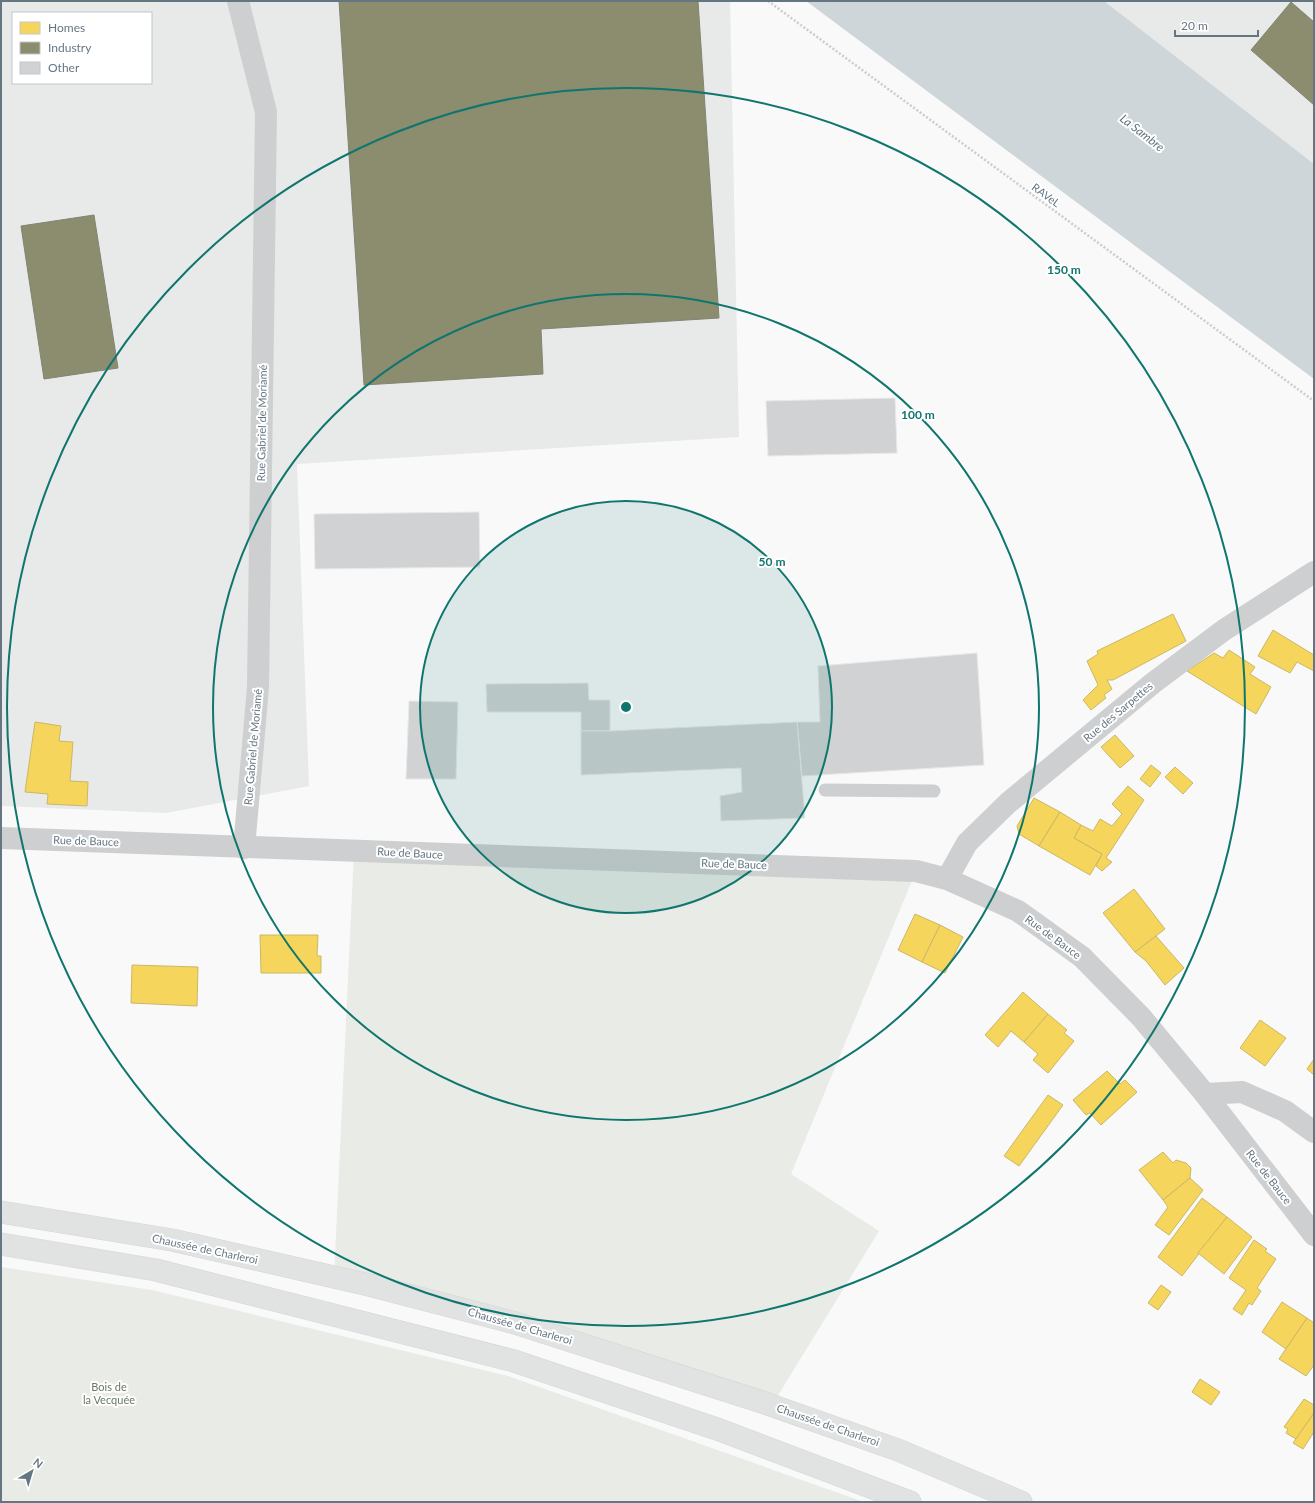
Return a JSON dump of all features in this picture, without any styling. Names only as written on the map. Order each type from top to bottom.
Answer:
[{"type":"main road","name":"Chaussée de Charleroi","points":[[1,1212],[172,1240],[369,1285],[515,1323],[765,1403],[861,1436],[1021,1502]]},
{"type":"main road","points":[[1,1244],[156,1270],[514,1361],[717,1429],[910,1502]]},
{"type":"street","name":"Rue Gabriel de Moriamé","points":[[238,1],[266,112],[258,686],[244,848]]},
{"type":"street","name":"Rue des Sarpettes","points":[[946,879],[967,843],[1008,803],[1159,678],[1224,630],[1314,572]]},
{"type":"street","name":"Rue de Bauce","points":[[1,838],[244,848],[916,871],[946,879],[1018,911],[1082,957],[1141,1017],[1205,1094],[1314,1235]]},
{"type":"street","points":[[1205,1094],[1242,1092],[1285,1111],[1314,1132]]},
{"type":"lane","points":[[825,790],[934,792]]},
{"type":"path","name":"RAVeL","points":[[768,1],[1314,401]]},
{"type":"shaded area","points":[[1,1],[730,1],[739,437],[297,464],[309,786],[166,813],[1,806]]},
{"type":"shaded area","points":[[1104,1],[1314,1],[1314,164],[1154,41]]},
{"type":"green space","points":[[354,851],[916,871],[791,1174],[879,1231],[777,1397],[334,1277]]},
{"type":"green space","name":"Bois de la Vecquée","points":[[1,1267],[152,1290],[508,1376],[864,1502],[1,1502]]},
{"type":"water","name":"La Sambre","points":[[806,1],[1104,1],[1314,164],[1314,379]]},
{"type":"building: Homes","points":[[1173,614],[1186,641],[1113,680],[1107,680],[1112,689],[1104,695],[1106,698],[1091,710],[1083,700],[1098,685],[1087,661],[1098,654],[1097,651]]},
{"type":"building: Homes","points":[[1273,630],[1314,655],[1314,671],[1297,662],[1290,673],[1258,656]]},
{"type":"building: Homes","points":[[1229,650],[1255,667],[1250,674],[1271,687],[1256,714],[1187,671],[1214,653],[1223,658]]},
{"type":"building: Homes","points":[[35,722],[61,726],[59,741],[73,742],[70,781],[88,782],[87,806],[47,804],[48,794],[25,792]]},
{"type":"building: Homes","points":[[1115,735],[1134,756],[1120,768],[1101,747]]},
{"type":"building: Homes","points":[[1151,765],[1161,773],[1150,787],[1140,779]]},
{"type":"building: Homes","points":[[1175,767],[1193,783],[1183,794],[1165,777]]},
{"type":"building: Homes","points":[[1128,786],[1144,800],[1106,858],[1112,862],[1102,871],[1096,866],[1102,854],[1074,838],[1081,825],[1093,831],[1100,819],[1112,826],[1122,814],[1112,804]]},
{"type":"building: Homes","points":[[1034,798],[1060,812],[1039,846],[1019,834],[1017,826]]},
{"type":"building: Homes","points":[[1060,812],[1081,825],[1074,838],[1102,854],[1090,875],[1039,846]]},
{"type":"building: Homes","points":[[1134,889],[1165,929],[1135,952],[1103,913]]},
{"type":"building: Homes","points":[[915,914],[940,925],[922,962],[898,950]]},
{"type":"building: Homes","points":[[940,925],[963,937],[945,973],[922,962]]},
{"type":"building: Homes","points":[[260,935],[318,935],[317,956],[321,956],[321,973],[261,973]]},
{"type":"building: Homes","points":[[1156,936],[1184,968],[1165,985],[1146,961],[1135,952]]},
{"type":"building: Homes","points":[[132,965],[198,967],[197,1006],[131,1003]]},
{"type":"building: Homes","points":[[1023,992],[1048,1014],[1024,1042],[1011,1031],[998,1047],[985,1035]]},
{"type":"building: Homes","points":[[1048,1014],[1067,1030],[1064,1033],[1074,1041],[1048,1073],[1033,1060],[1038,1054],[1024,1042]]},
{"type":"building: Homes","points":[[1260,1020],[1286,1038],[1265,1066],[1240,1048]]},
{"type":"building: Homes","points":[[1314,1059],[1314,1075],[1307,1069]]},
{"type":"building: Homes","points":[[1107,1071],[1120,1084],[1125,1080],[1137,1092],[1101,1125],[1090,1113],[1086,1115],[1073,1100]]},
{"type":"building: Homes","points":[[1048,1095],[1063,1105],[1019,1166],[1004,1156]]},
{"type":"building: Homes","points":[[1163,1152],[1173,1163],[1176,1160],[1186,1163],[1191,1168],[1190,1178],[1163,1200],[1139,1170]]},
{"type":"building: Homes","points":[[1190,1178],[1203,1190],[1169,1235],[1155,1225],[1168,1207],[1163,1200]]},
{"type":"building: Homes","points":[[1202,1198],[1227,1217],[1182,1276],[1158,1257]]},
{"type":"building: Homes","points":[[1227,1217],[1252,1237],[1224,1274],[1198,1253]]},
{"type":"building: Homes","points":[[1254,1240],[1267,1249],[1265,1251],[1276,1259],[1257,1288],[1261,1291],[1252,1305],[1249,1303],[1242,1315],[1233,1309],[1246,1290],[1229,1278]]},
{"type":"building: Homes","points":[[1161,1285],[1171,1292],[1158,1310],[1148,1303]]},
{"type":"building: Homes","points":[[1282,1302],[1307,1318],[1286,1349],[1262,1332]]},
{"type":"building: Homes","points":[[1307,1318],[1314,1323],[1314,1365],[1306,1376],[1279,1359]]},
{"type":"building: Homes","points":[[1200,1379],[1220,1392],[1211,1405],[1192,1392]]},
{"type":"building: Homes","points":[[1304,1399],[1314,1405],[1314,1413],[1296,1439],[1286,1433],[1288,1429],[1284,1427]]},
{"type":"building: Homes","points":[[1314,1413],[1314,1432],[1303,1449],[1293,1443]]},
{"type":"building: Industry","points":[[339,1],[698,1],[719,318],[541,329],[543,374],[364,385]]},
{"type":"building: Industry","points":[[1291,2],[1314,22],[1314,105],[1251,50]]},
{"type":"building: Industry","points":[[94,215],[118,368],[44,379],[21,226]]},
{"type":"building: Other","points":[[895,398],[897,453],[768,456],[766,401]]},
{"type":"building: Other","points":[[479,512],[480,567],[315,569],[314,514]]},
{"type":"building: Other","points":[[977,653],[984,765],[802,776],[797,722],[820,722],[818,666]]},
{"type":"building: Other","points":[[588,683],[589,700],[610,700],[610,731],[581,731],[581,712],[487,712],[486,684]]},
{"type":"building: Other","points":[[409,701],[458,702],[456,779],[406,779]]},
{"type":"building: Other","points":[[797,722],[805,818],[721,821],[720,796],[742,792],[741,768],[581,775],[581,731],[610,731]]}]
